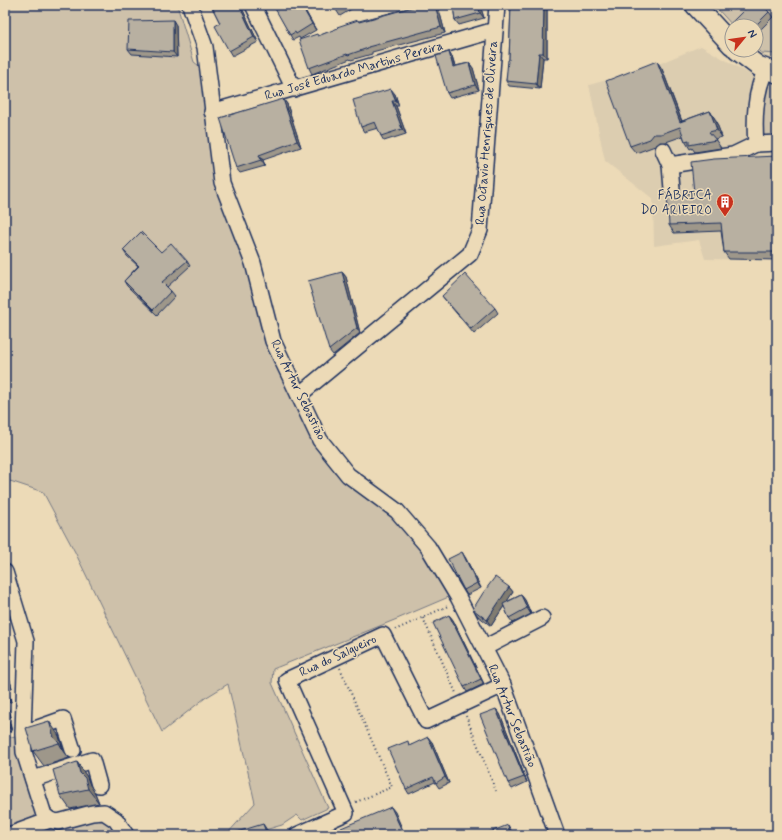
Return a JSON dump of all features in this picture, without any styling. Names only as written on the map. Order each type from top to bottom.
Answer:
[{"type":"main road","points":[[695,5],[724,36]]},
{"type":"main road","points":[[746,58],[772,72]]},
{"type":"street","name":"Rua Artur Sebastião","points":[[190,5],[205,46],[222,183],[253,263],[273,341],[320,440],[348,475],[397,511],[428,547],[460,600],[503,685],[557,835]]},
{"type":"street","points":[[253,5],[294,89]]},
{"type":"street","name":"Rua Octavio Henriques de Oliveira","points":[[299,395],[470,254],[480,230],[497,5]]},
{"type":"street","name":"Rua José Eduardo Martins Pereira","points":[[212,112],[495,30]]},
{"type":"street","points":[[756,144],[755,127],[760,80],[772,72]]},
{"type":"street","points":[[670,165],[733,155],[756,144],[777,142]]},
{"type":"street","points":[[663,150],[670,165],[672,189]]},
{"type":"street","points":[[5,572],[26,641],[23,733],[24,752],[44,815],[50,820],[58,822],[92,813],[104,812],[116,820],[126,835]]},
{"type":"street","points":[[484,648],[542,618]]},
{"type":"street","name":"Rua do Salgueiro","points":[[343,808],[287,680],[384,635],[426,721],[503,685]]},
{"type":"street","points":[[23,733],[63,719],[73,750]]},
{"type":"street","points":[[33,779],[92,760],[99,785]]},
{"type":"street","points":[[297,835],[346,813],[343,808]]},
{"type":"street","points":[[9,835],[50,820]]},
{"type":"path","points":[[384,635],[460,600]]},
{"type":"path","points":[[423,618],[462,704],[496,791]]},
{"type":"path","points":[[338,666],[392,787],[343,808]]},
{"type":"shaded area","points":[[5,5],[177,5],[194,62],[203,69],[218,185],[301,410],[425,551],[451,596],[273,669],[272,683],[328,808],[302,820],[297,815],[282,825],[248,835],[226,835],[255,803],[228,684],[205,698],[162,732],[75,552],[43,492],[10,481],[5,488]]},
{"type":"shaded area","points":[[714,5],[757,5],[744,18],[726,18]]},
{"type":"shaded area","points":[[761,5],[777,5],[777,54],[764,53],[764,26],[772,17]]},
{"type":"shaded area","points":[[701,46],[760,80],[761,58],[764,58],[764,53],[777,54],[777,260],[705,259],[699,240],[654,246],[653,199],[605,161],[589,85],[649,68]]},
{"type":"shaded area","points":[[761,80],[777,80],[777,135],[761,137]]},
{"type":"shaded area","points":[[18,735],[41,817],[105,816],[123,835],[5,835],[5,739]]},
{"type":"building","points":[[211,5],[239,5],[254,37],[229,51],[215,26],[220,23]]},
{"type":"building","points":[[273,5],[301,5],[312,24],[296,34],[295,32],[290,35]]},
{"type":"building","points":[[333,5],[345,5],[336,10]]},
{"type":"building","points":[[420,5],[435,5],[441,27],[368,47],[309,68],[299,40],[317,34],[318,36],[338,28],[337,27],[358,20],[359,22]]},
{"type":"building","points":[[453,5],[478,5],[480,13],[455,20]]},
{"type":"building","points":[[511,5],[544,5],[543,53],[539,53],[536,84],[506,81],[509,60]]},
{"type":"building","points":[[749,5],[762,5],[769,12],[763,18],[736,18]]},
{"type":"building","points":[[173,20],[173,52],[128,49],[129,21]]},
{"type":"building","points":[[449,52],[453,67],[469,63],[475,85],[447,93],[436,56]]},
{"type":"building","points":[[657,61],[680,122],[710,111],[717,130],[709,132],[716,140],[689,145],[689,140],[685,141],[680,127],[661,134],[654,134],[650,139],[630,146],[606,81]]},
{"type":"building","points":[[391,89],[396,101],[392,101],[402,129],[381,136],[375,122],[361,127],[353,100]]},
{"type":"building","points":[[283,99],[297,141],[259,155],[261,160],[236,168],[220,118]]},
{"type":"building","name":"FÁBRICA DO ARIEIRO","points":[[777,156],[777,252],[724,252],[721,223],[669,225],[667,195],[694,193],[691,162],[714,159]]},
{"type":"building","points":[[141,232],[161,252],[171,243],[187,261],[162,282],[171,291],[153,310],[124,281],[139,266],[123,250]]},
{"type":"building","points":[[342,272],[357,328],[329,350],[308,281]]},
{"type":"building","points":[[465,274],[495,308],[471,329],[442,296]]},
{"type":"building","points":[[462,552],[477,583],[464,590],[448,559]]},
{"type":"building","points":[[495,577],[509,587],[487,620],[473,609]]},
{"type":"building","points":[[521,595],[527,608],[509,618],[503,604]]},
{"type":"building","points":[[449,615],[481,679],[464,687],[433,623]]},
{"type":"building","points":[[5,641],[8,650],[5,651]]},
{"type":"building","points":[[5,670],[9,682],[5,684]]},
{"type":"building","points":[[5,689],[8,696],[5,697]]},
{"type":"building","points":[[496,709],[524,777],[508,783],[480,715]]},
{"type":"building","points":[[5,716],[8,726],[5,727]]},
{"type":"building","points":[[49,721],[54,738],[59,743],[33,751],[26,728]]},
{"type":"building","points":[[428,737],[445,777],[436,783],[433,777],[406,789],[388,749],[408,741],[409,746]]},
{"type":"building","points":[[77,762],[80,773],[85,778],[88,789],[60,795],[53,770]]},
{"type":"building","points":[[391,807],[403,833],[400,835],[345,835],[341,828]]},
{"type":"building","points":[[263,824],[267,835],[227,835]]},
{"type":"building","points":[[508,825],[510,835],[485,834]]},
{"type":"place","name":"FÁBRICA DO ARIEIRO","points":[[725,217]]}]
